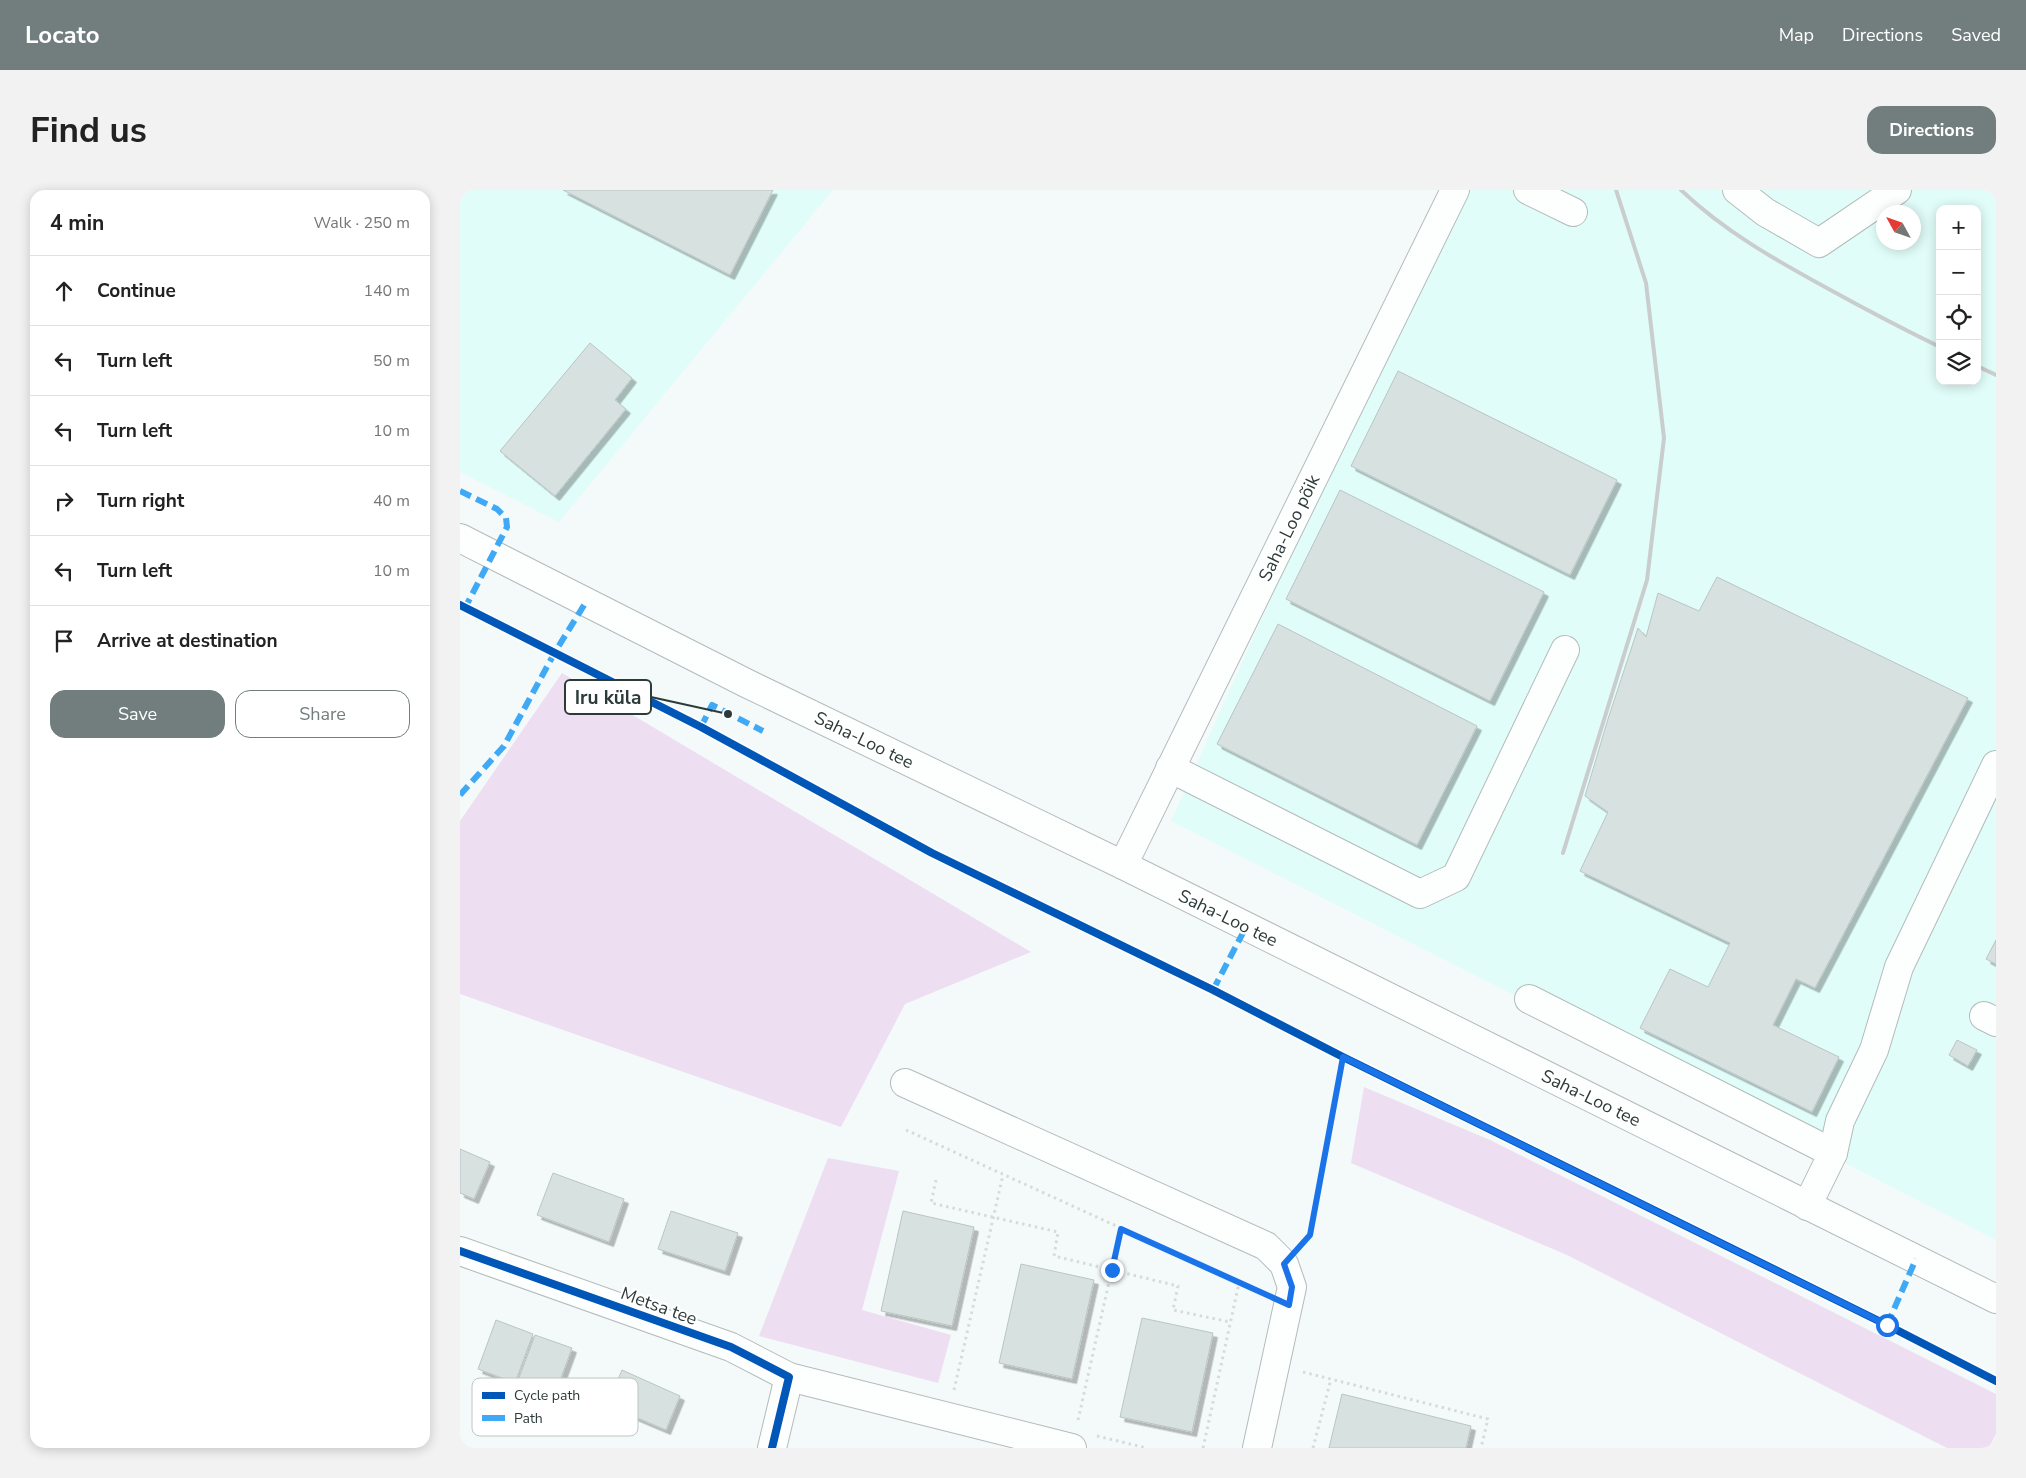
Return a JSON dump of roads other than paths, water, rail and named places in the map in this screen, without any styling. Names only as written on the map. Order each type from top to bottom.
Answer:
[{"type":"main road","name":"Saha-Loo põik","points":[[1123,866],[1455,190]]},
{"type":"main road","points":[[1528,190],[1573,212]]},
{"type":"main road","points":[[1737,190],[1765,212],[1819,243],[1897,190]]},
{"type":"main road","name":"Saha-Loo tee","points":[[460,538],[746,683],[1123,866],[1996,1298]]},
{"type":"main road","points":[[1170,768],[1420,894],[1456,877],[1565,650]]},
{"type":"main road","points":[[1808,1206],[1833,1153],[1840,1121],[1874,1050],[1899,967],[1996,766]]},
{"type":"main road","points":[[1529,999],[1833,1153]]},
{"type":"main road","points":[[905,1083],[1266,1246],[1284,1264],[1292,1287],[1257,1448]]},
{"type":"main road","name":"Metsa tee","points":[[460,1250],[731,1348],[789,1377],[1072,1448]]},
{"type":"main road","points":[[773,1441],[789,1377]]},
{"type":"railway","points":[[1563,853],[1647,580],[1664,438],[1646,283],[1616,190]]},
{"type":"railway","points":[[1681,190],[1714,219],[1768,255],[1854,303],[1936,345]]},
{"type":"railway","points":[[1981,368],[1996,375]]},
{"type":"place","name":"Iru küla","points":[[728,714]]}]
